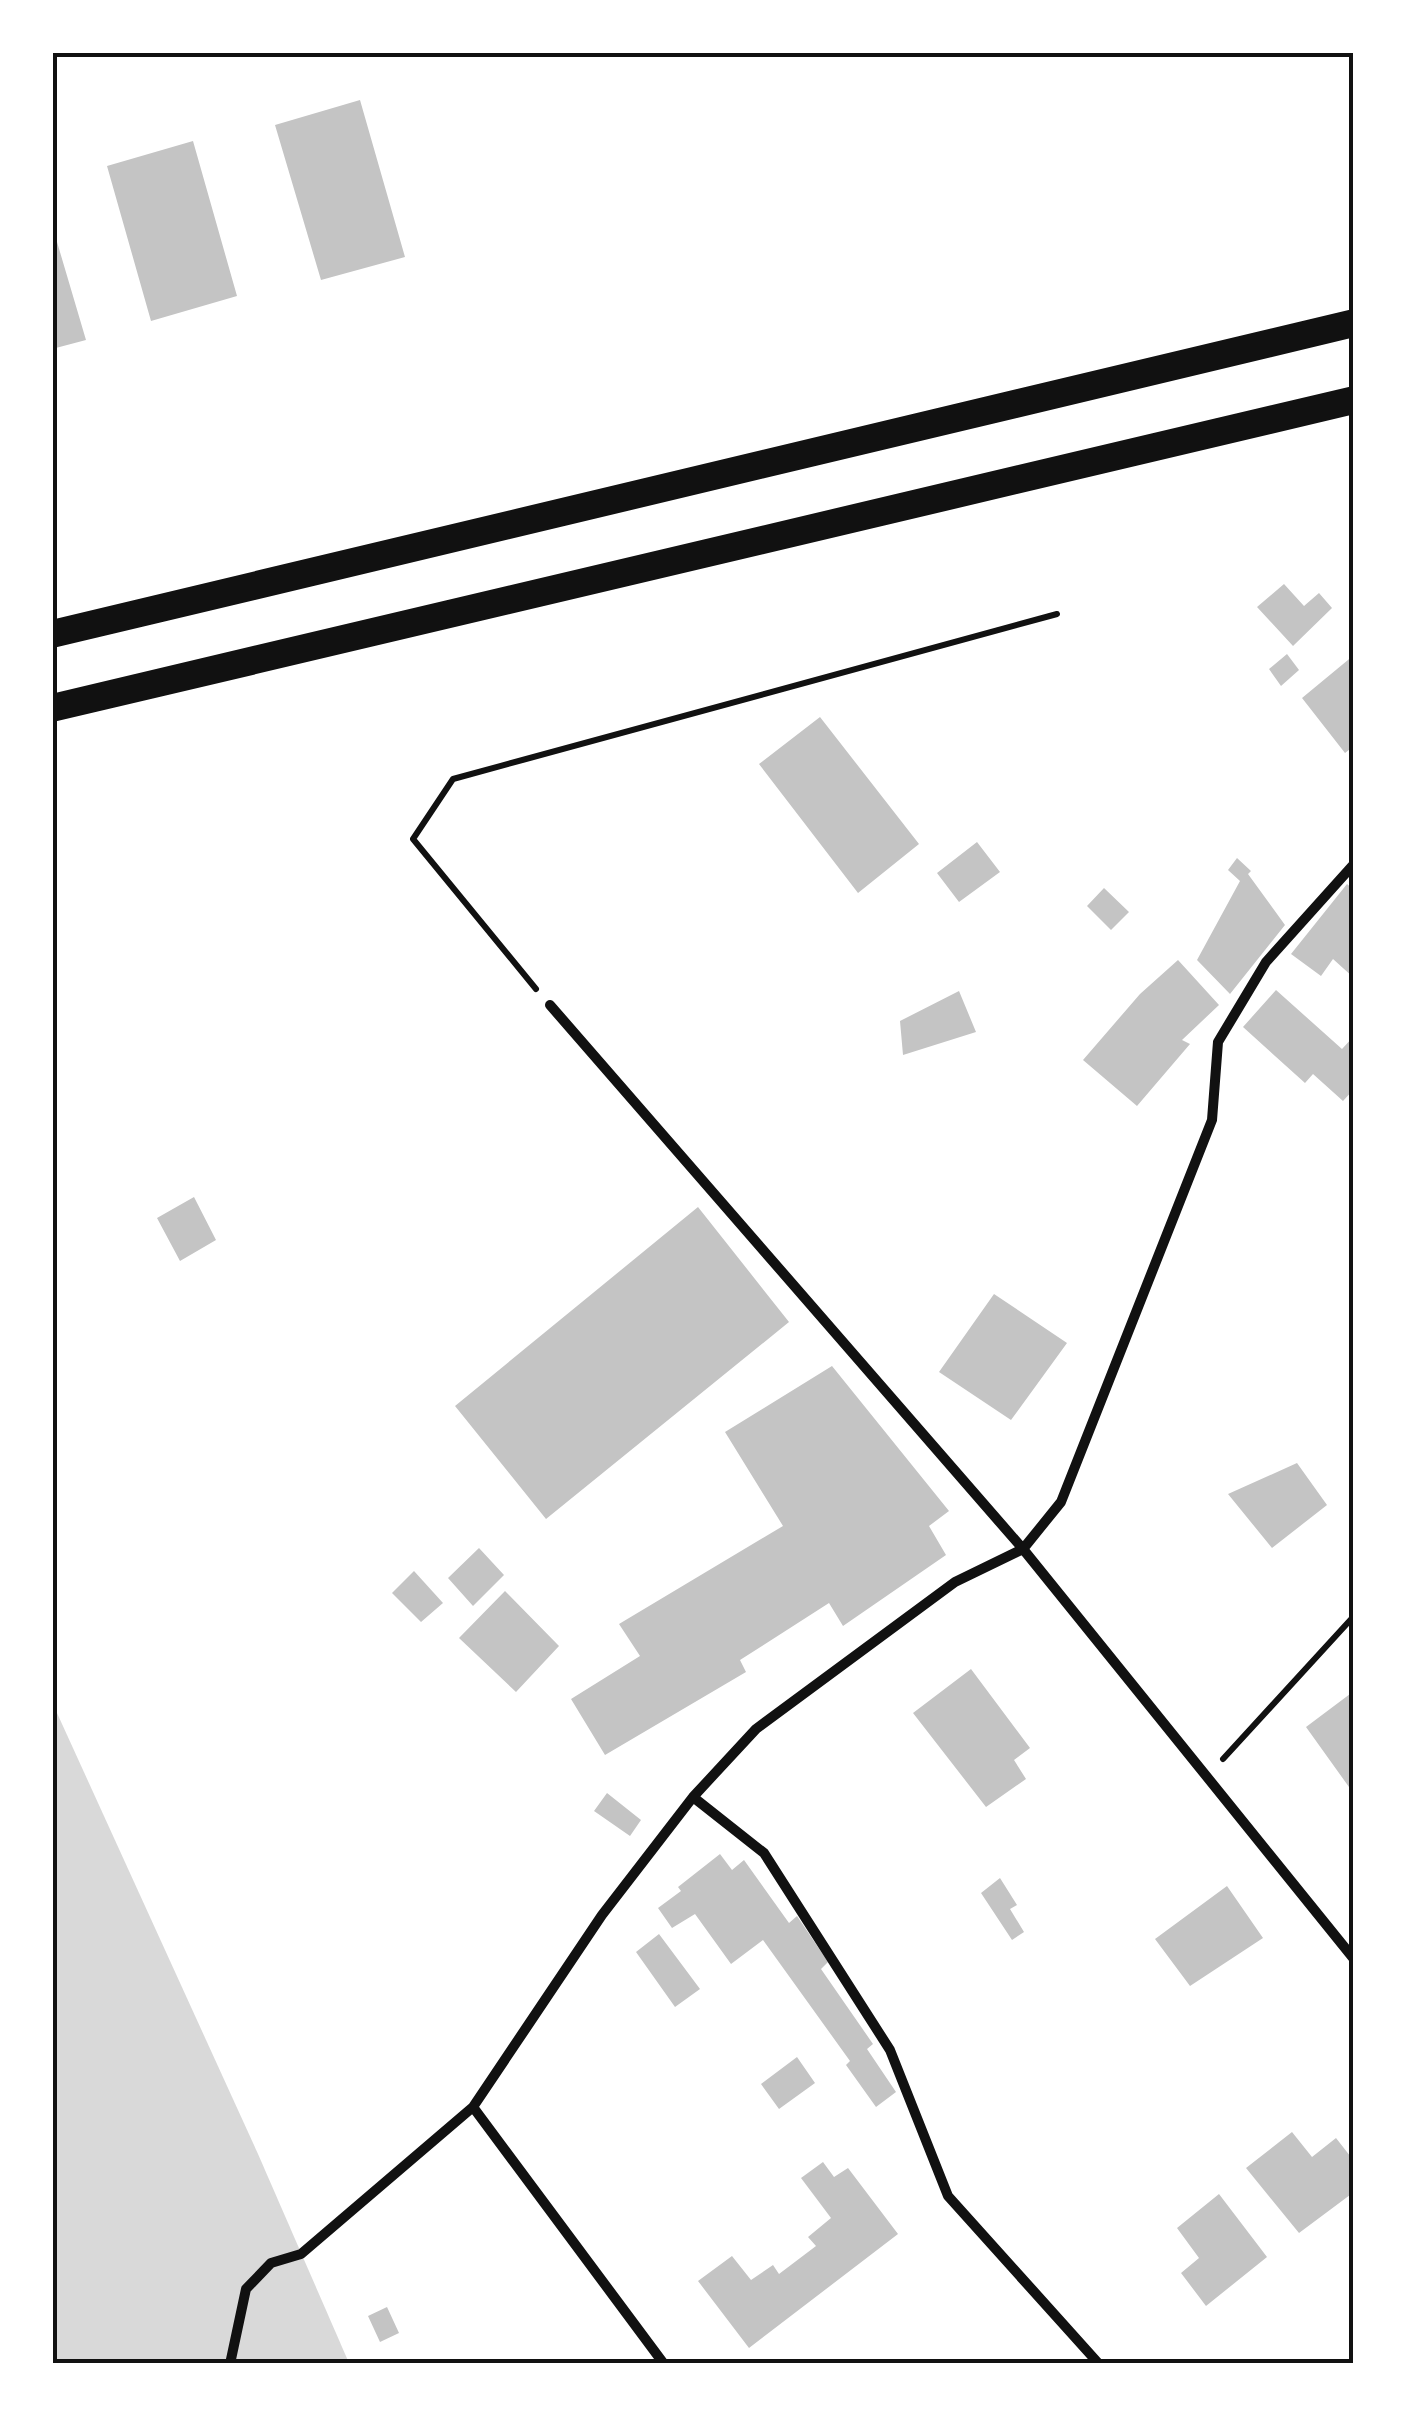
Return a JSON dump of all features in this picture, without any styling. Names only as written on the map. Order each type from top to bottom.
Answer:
[{"type":"highway","points":[[52,634],[1354,323]]},
{"type":"highway","points":[[52,708],[1354,400]]},
{"type":"street","points":[[230,2364],[246,2289],[271,2262],[301,2254],[472,2107],[602,1915],[693,1798],[756,1729],[955,1582],[1024,1549],[1061,1502],[1212,1120],[1218,1042],[1266,962],[1354,864]]},
{"type":"street","points":[[550,1005],[1024,1549],[1354,1960]]},
{"type":"street","points":[[693,1798],[764,1853],[890,2050],[948,2196],[1099,2364]]},
{"type":"street","points":[[472,2107],[664,2364]]},
{"type":"path","points":[[550,1005],[413,838],[453,779],[1056,614]]},
{"type":"path","points":[[1207,1777],[1354,1616]]},
{"type":"shaded area","points":[[52,1702],[258,2154],[349,2363],[53,2363]]},
{"type":"building","points":[[360,100],[405,257],[321,280],[275,125]]},
{"type":"building","points":[[193,141],[237,296],[151,321],[107,166]]},
{"type":"building","points":[[52,225],[86,340],[52,349]]},
{"type":"building","points":[[1284,584],[1304,606],[1319,593],[1332,608],[1293,646],[1257,607]]},
{"type":"building","points":[[1287,654],[1299,670],[1281,686],[1269,669]]},
{"type":"building","points":[[1354,655],[1354,746],[1345,753],[1302,698]]},
{"type":"building","points":[[820,717],[919,844],[858,893],[759,764]]},
{"type":"building","points":[[977,842],[1000,872],[959,902],[937,873]]},
{"type":"building","points":[[1237,858],[1251,871],[1248,874],[1285,925],[1230,994],[1197,960],[1240,881],[1228,870]]},
{"type":"building","points":[[1347,884],[1354,890],[1354,978],[1333,959],[1321,976],[1291,954]]},
{"type":"building","points":[[1104,888],[1129,912],[1111,930],[1087,906]]},
{"type":"building","points":[[1178,960],[1219,1005],[1182,1040],[1190,1044],[1137,1106],[1083,1060],[1140,994]]},
{"type":"building","points":[[1276,990],[1342,1049],[1354,1036],[1354,1089],[1343,1101],[1313,1074],[1305,1083],[1243,1027]]},
{"type":"building","points":[[959,991],[976,1032],[903,1055],[900,1021]]},
{"type":"building","points":[[194,1197],[216,1240],[180,1261],[157,1218]]},
{"type":"building","points":[[698,1207],[789,1322],[546,1519],[455,1406]]},
{"type":"building","points":[[994,1294],[1067,1343],[1011,1420],[939,1372]]},
{"type":"building","points":[[832,1366],[949,1511],[929,1526],[946,1555],[843,1626],[829,1603],[740,1660],[746,1672],[605,1755],[571,1699],[640,1656],[619,1624],[783,1526],[725,1432]]},
{"type":"building","points":[[1297,1463],[1327,1505],[1272,1548],[1228,1494]]},
{"type":"building","points":[[479,1548],[504,1575],[473,1606],[448,1578]]},
{"type":"building","points":[[414,1571],[443,1603],[421,1622],[392,1593]]},
{"type":"building","points":[[505,1591],[559,1646],[516,1692],[459,1638]]},
{"type":"building","points":[[971,1669],[1030,1748],[1014,1760],[1026,1779],[986,1807],[913,1713]]},
{"type":"building","points":[[1354,1691],[1354,1794],[1306,1727]]},
{"type":"building","points":[[607,1793],[641,1820],[630,1836],[594,1811]]},
{"type":"building","points":[[720,1854],[732,1870],[744,1860],[789,1923],[797,1916],[828,1962],[821,1969],[873,2044],[867,2049],[896,2092],[876,2107],[846,2065],[850,2061],[763,1940],[731,1964],[695,1914],[672,1928],[658,1908]]},
{"type":"building","points":[[1000,1878],[1017,1905],[1010,1909],[1024,1932],[1012,1940],[981,1893]]},
{"type":"building","points":[[1227,1886],[1263,1938],[1190,1986],[1155,1939]]},
{"type":"building","points":[[659,1934],[700,1989],[675,2007],[636,1952]]},
{"type":"building","points":[[797,2057],[815,2083],[779,2109],[761,2084]]},
{"type":"building","points":[[1292,2132],[1312,2157],[1336,2138],[1354,2161],[1354,2192],[1299,2233],[1246,2168]]},
{"type":"building","points":[[823,2162],[834,2177],[848,2168],[898,2234],[749,2348],[698,2281],[732,2256],[751,2280],[773,2265],[779,2274],[816,2246],[808,2237],[831,2218],[801,2178]]},
{"type":"building","points":[[1219,2194],[1267,2257],[1206,2306],[1181,2273],[1199,2258],[1177,2228]]},
{"type":"building","points":[[387,2307],[399,2333],[380,2342],[368,2316]]}]
